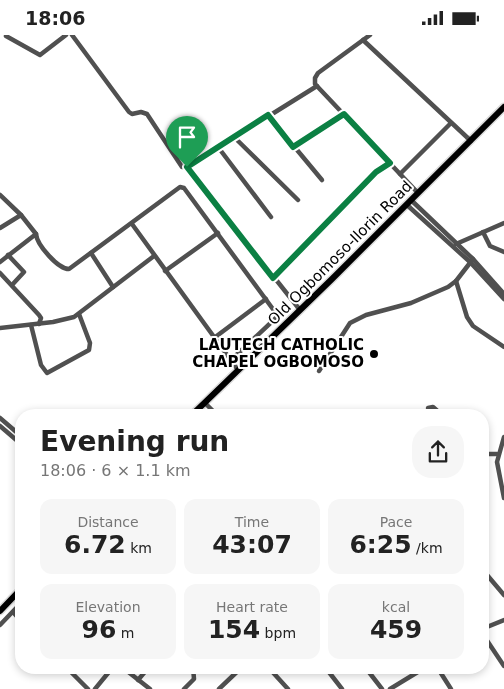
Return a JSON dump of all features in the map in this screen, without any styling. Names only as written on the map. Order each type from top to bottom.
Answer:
[{"type":"highway","name":"Old Ogbomoso-Ilorin Road","points":[[198,409],[504,107]]},
{"type":"highway","points":[[0,611],[15,595]]},
{"type":"street","points":[[6,36],[40,55],[66,35]]},
{"type":"street","points":[[72,35],[129,112],[132,114],[141,112],[147,115],[182,167],[187,167],[233,136],[317,85]]},
{"type":"street","points":[[370,35],[318,73],[315,81],[418,193]]},
{"type":"street","points":[[363,40],[470,141]]},
{"type":"street","points":[[293,147],[344,114]]},
{"type":"street","points":[[268,115],[322,180]]},
{"type":"street","points":[[400,174],[451,123]]},
{"type":"street","points":[[233,136],[298,200]]},
{"type":"street","points":[[218,147],[271,217]]},
{"type":"street","points":[[273,278],[376,172],[390,163]]},
{"type":"street","points":[[187,167],[300,310]]},
{"type":"street","points":[[0,195],[21,215],[36,234],[38,242],[66,269],[69,269],[182,187],[277,313],[278,318],[231,360]]},
{"type":"street","points":[[409,202],[472,260],[504,294]]},
{"type":"street","points":[[0,229],[21,215]]},
{"type":"street","points":[[132,223],[238,370]]},
{"type":"street","points":[[455,245],[504,223]]},
{"type":"street","points":[[483,232],[490,246],[504,252]]},
{"type":"street","points":[[165,271],[218,233]]},
{"type":"street","points":[[0,262],[36,234]]},
{"type":"street","points":[[91,253],[113,287]]},
{"type":"street","points":[[8,255],[24,273],[12,285]]},
{"type":"street","points":[[0,328],[63,320],[79,314],[154,256]]},
{"type":"street","points":[[319,371],[350,323],[357,318],[411,303],[456,281],[472,260]]},
{"type":"street","points":[[472,260],[504,299]]},
{"type":"street","points":[[0,273],[41,318],[39,324]]},
{"type":"street","points":[[456,281],[467,317],[473,327],[504,347]]},
{"type":"street","points":[[214,338],[266,299]]},
{"type":"street","points":[[31,325],[41,365],[47,373],[80,357],[89,350],[90,343],[79,314]]},
{"type":"street","points":[[205,403],[211,409]]},
{"type":"street","points":[[428,408],[433,407],[435,409]]},
{"type":"street","points":[[0,418],[15,431]]},
{"type":"street","points":[[0,426],[15,439]]},
{"type":"street","points":[[504,437],[497,454],[498,473],[504,498]]},
{"type":"street","points":[[489,454],[497,454]]},
{"type":"street","points":[[489,577],[504,595]]},
{"type":"street","points":[[0,625],[15,610]]},
{"type":"street","points":[[489,627],[504,620]]},
{"type":"street","points":[[489,640],[504,666]]},
{"type":"street","points":[[73,674],[88,689]]},
{"type":"street","points":[[95,689],[107,674]]},
{"type":"street","points":[[131,674],[150,689]]},
{"type":"street","points":[[138,680],[143,674]]},
{"type":"street","points":[[184,689],[194,679],[194,674]]},
{"type":"street","points":[[218,689],[234,674]]},
{"type":"street","points":[[274,674],[286,687],[280,689]]},
{"type":"street","points":[[330,674],[342,689]]},
{"type":"street","points":[[370,674],[382,689]]},
{"type":"street","points":[[390,689],[401,687],[417,674]]},
{"type":"street","points":[[441,674],[451,689]]},
{"type":"place","name":"LAUTECH CATHOLIC CHAPEL OGBOMOSO","points":[[374,354]]},
{"type":"route","points":[[344,114],[390,163],[376,172],[273,278],[187,167],[268,115],[293,147],[344,114]]}]
